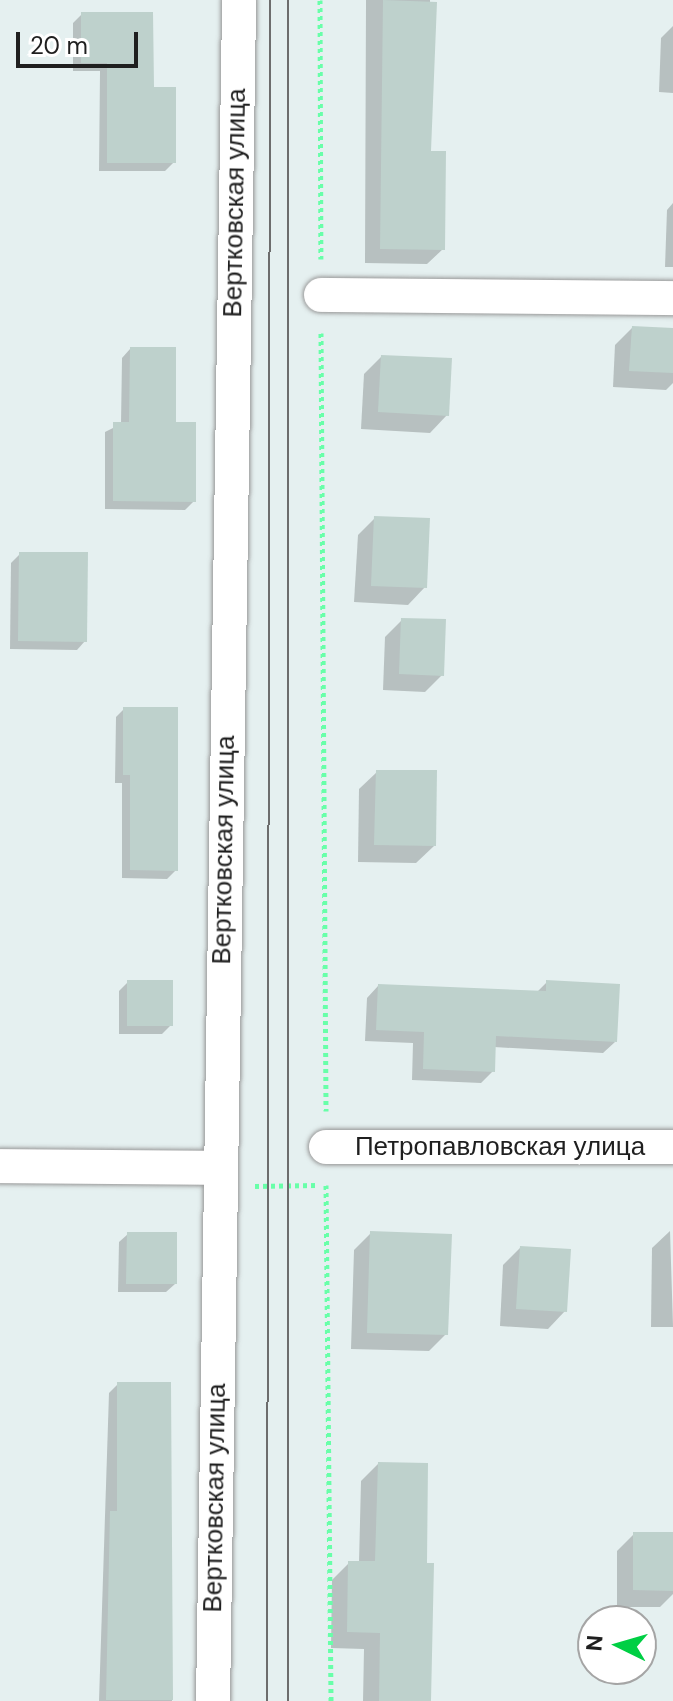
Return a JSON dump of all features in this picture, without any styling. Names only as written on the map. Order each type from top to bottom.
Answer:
[{"type":"street","name":"Вертковская улица","points":[[213,1701],[218,1177],[239,0]]},
{"type":"street","points":[[321,295],[673,298]]},
{"type":"street","name":"Петропавловская улица","points":[[326,1147],[673,1147]]},
{"type":"street","points":[[0,1166],[218,1177]]},
{"type":"path","points":[[320,0],[331,1701]]},
{"type":"path","points":[[218,1177],[326,1185]]},
{"type":"building","points":[[383,0],[437,2],[431,151],[446,151],[445,250],[380,249]]},
{"type":"building","points":[[81,12],[153,12],[154,87],[176,87],[176,163],[107,163],[107,63],[81,63]]},
{"type":"building","points":[[632,326],[673,328],[673,373],[629,371]]},
{"type":"building","points":[[130,347],[176,347],[176,422],[196,422],[196,502],[113,501],[113,422],[129,422]]},
{"type":"building","points":[[381,355],[452,358],[449,416],[378,412]]},
{"type":"building","points":[[374,516],[430,518],[427,588],[371,586]]},
{"type":"building","points":[[19,552],[88,552],[87,642],[18,641]]},
{"type":"building","points":[[401,618],[446,619],[444,676],[399,674]]},
{"type":"building","points":[[123,707],[178,707],[178,871],[130,870],[130,775],[123,775]]},
{"type":"building","points":[[376,770],[437,770],[436,846],[374,845]]},
{"type":"building","points":[[127,980],[173,980],[173,1026],[127,1026]]},
{"type":"building","points":[[546,980],[620,984],[617,1042],[496,1036],[495,1072],[423,1069],[424,1032],[376,1030],[378,984],[546,991]]},
{"type":"building","points":[[370,1231],[452,1234],[448,1335],[367,1333]]},
{"type":"building","points":[[127,1232],[177,1232],[177,1284],[126,1284]]},
{"type":"building","points":[[520,1246],[571,1249],[567,1312],[516,1309]]},
{"type":"building","points":[[117,1382],[171,1382],[173,1700],[106,1700],[110,1511],[117,1511]]},
{"type":"building","points":[[378,1462],[428,1463],[427,1563],[434,1563],[431,1701],[379,1701],[380,1633],[347,1632],[348,1561],[375,1561]]},
{"type":"building","points":[[633,1532],[673,1532],[673,1591],[633,1590]]},
{"type":"tram line","points":[[267,1701],[270,0]]},
{"type":"tram line","points":[[288,0],[288,1701]]}]
